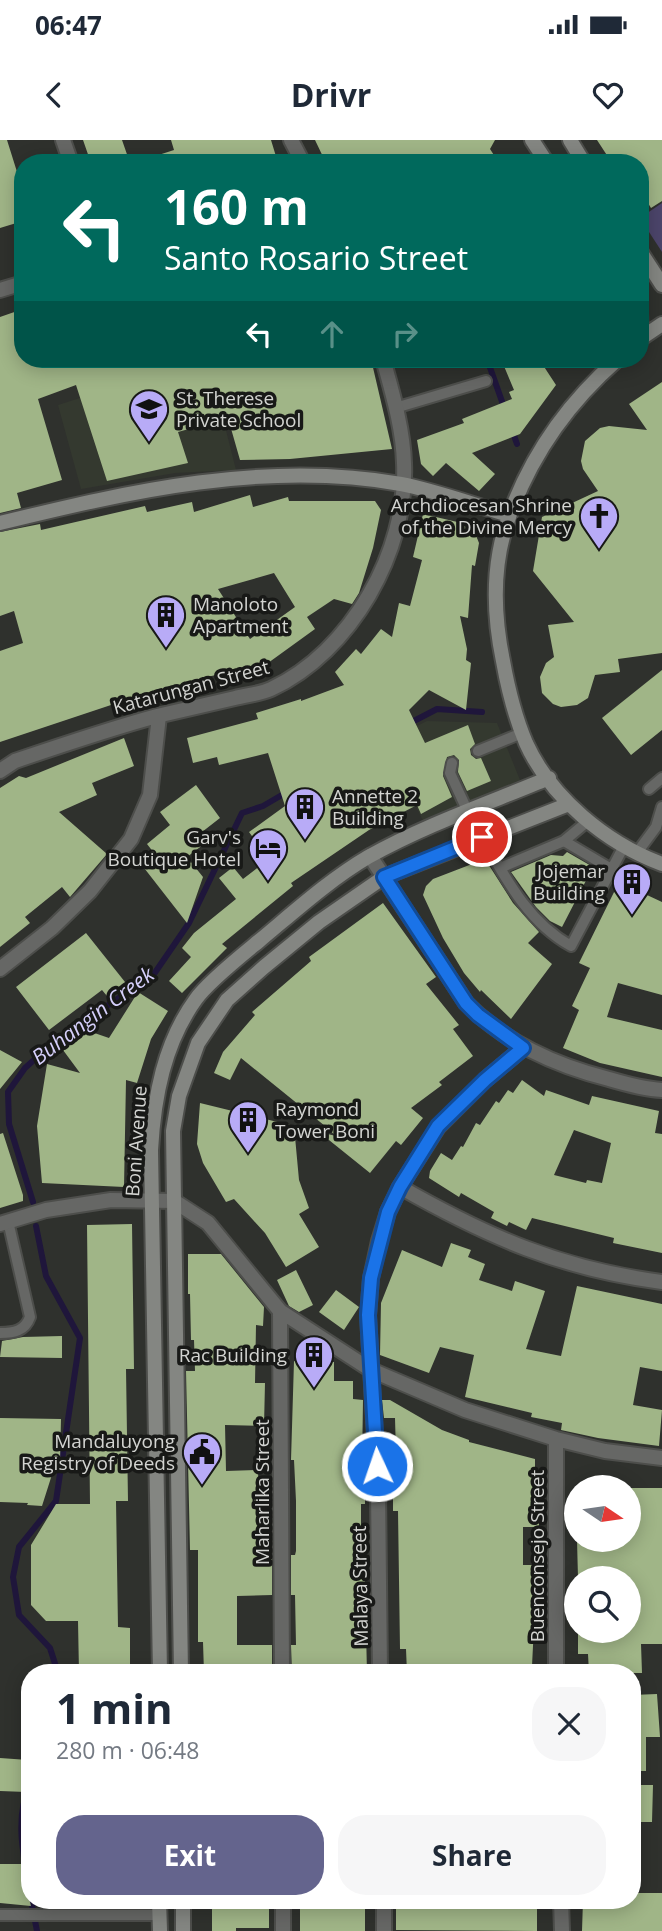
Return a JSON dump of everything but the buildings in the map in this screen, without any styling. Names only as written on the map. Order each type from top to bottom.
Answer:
[{"type":"main road","points":[[649,265],[662,285]]},
{"type":"main road","points":[[609,368],[572,405],[542,445],[509,515],[502,538],[495,584],[497,618],[507,681],[522,733],[548,778],[569,804],[588,821],[630,850],[662,864]]},
{"type":"main road","points":[[0,523],[102,498],[217,479],[316,475],[404,485],[509,515]]},
{"type":"main road","name":"Boni Avenue","points":[[160,1664],[150,1199],[153,1116],[158,1082],[174,1040],[196,998],[301,906],[348,870],[370,856],[548,778]]},
{"type":"main road","name":"Boni Avenue","points":[[181,1664],[175,1119],[179,1096],[198,1043],[227,1000],[245,983],[319,922],[384,877],[569,804]]},
{"type":"main road","points":[[159,1909],[160,1931]]},
{"type":"main road","points":[[183,1909],[183,1931]]},
{"type":"street","name":"Katarungan Street","points":[[0,771],[15,761],[119,726],[268,690],[302,673],[325,653],[358,616],[380,573],[397,527],[404,485],[404,461],[385,368]]},
{"type":"street","points":[[0,970],[52,928],[90,891],[131,839],[150,795],[159,716]]},
{"type":"street","points":[[370,856],[466,1003],[478,1015],[523,1048],[570,1069],[647,1089],[662,1090]]},
{"type":"street","name":"Malaya Street","points":[[380,1664],[378,1490],[368,1315],[371,1278],[388,1212],[400,1187],[438,1126],[485,1080],[523,1048]]},
{"type":"street","points":[[400,1187],[513,1245],[578,1267],[662,1282]]},
{"type":"street","points":[[4,1223],[46,1210],[111,1200],[174,1201],[208,1223],[280,1311],[371,1370],[465,1410],[556,1439],[605,1451],[662,1458]]},
{"type":"street","name":"Maharlika Street","points":[[280,1311],[282,1664]]},
{"type":"street","name":"Buenconsejo Street","points":[[556,1439],[556,1664]]},
{"type":"street","points":[[283,1909],[283,1931]]},
{"type":"street","points":[[384,1909],[384,1931]]},
{"type":"street","points":[[561,1909],[562,1931]]},
{"type":"lane","points":[[395,408],[486,381]]},
{"type":"lane","points":[[478,751],[522,733]]},
{"type":"lane","points":[[452,763],[450,773],[468,812]]},
{"type":"lane","points":[[649,789],[662,778]]},
{"type":"lane","points":[[482,837],[527,910],[551,935],[570,946],[613,870],[630,850],[656,827],[662,807]]},
{"type":"lane","points":[[500,868],[564,841],[588,821]]},
{"type":"lane","points":[[564,841],[613,870]]},
{"type":"lane","points":[[0,1333],[22,1329],[30,1317],[4,1223]]},
{"type":"lane","points":[[0,1915],[141,1909]]},
{"type":"shaded area","points":[[662,203],[662,252],[649,232],[649,212]]},
{"type":"shaded area","name":"St. Therese Private School","points":[[174,368],[210,368],[236,470],[175,473],[81,489],[58,405]]},
{"type":"shaded area","points":[[427,721],[497,723],[520,780],[424,823],[385,742]]},
{"type":"waterway","name":"Buhangin Creek","points":[[490,368],[505,410]]},
{"type":"waterway","name":"Buhangin Creek","points":[[512,430],[517,444]]},
{"type":"waterway","name":"Buhangin Creek","points":[[410,723],[437,709],[482,712]]},
{"type":"waterway","name":"Buhangin Creek","points":[[33,1202],[9,1124],[8,1092],[25,1068],[54,1042],[154,974],[189,923],[242,813],[263,806],[287,792]]},
{"type":"waterway","name":"Buhangin Creek","points":[[36,1226],[46,1276],[80,1338],[56,1501],[19,1547],[13,1577],[19,1615],[50,1648],[55,1664]]},
{"type":"waterway","name":"Buhangin Creek","points":[[33,1909],[37,1931]]},
{"type":"place","name":"St. Therese Private School","points":[[149,443]]},
{"type":"place","name":"Archdiocesan Shrine of the Divine Mercy","points":[[599,550]]},
{"type":"place","name":"Manoloto Apartment","points":[[166,649]]},
{"type":"place","name":"Annette 2 Building","points":[[305,841]]},
{"type":"place","name":"Garv's Boutique Hotel","points":[[268,882]]},
{"type":"place","name":"Jojemar Building","points":[[632,916]]},
{"type":"place","name":"Raymond Tower Boni","points":[[248,1154]]},
{"type":"place","name":"Rac Building","points":[[314,1389]]},
{"type":"place","name":"Mandaluyong Registry of Deeds","points":[[202,1486]]},
{"type":"route","points":[[377,1466],[368,1315],[371,1278],[388,1212],[400,1187],[438,1126],[485,1080],[523,1048],[466,1003],[384,877],[482,837]]}]
